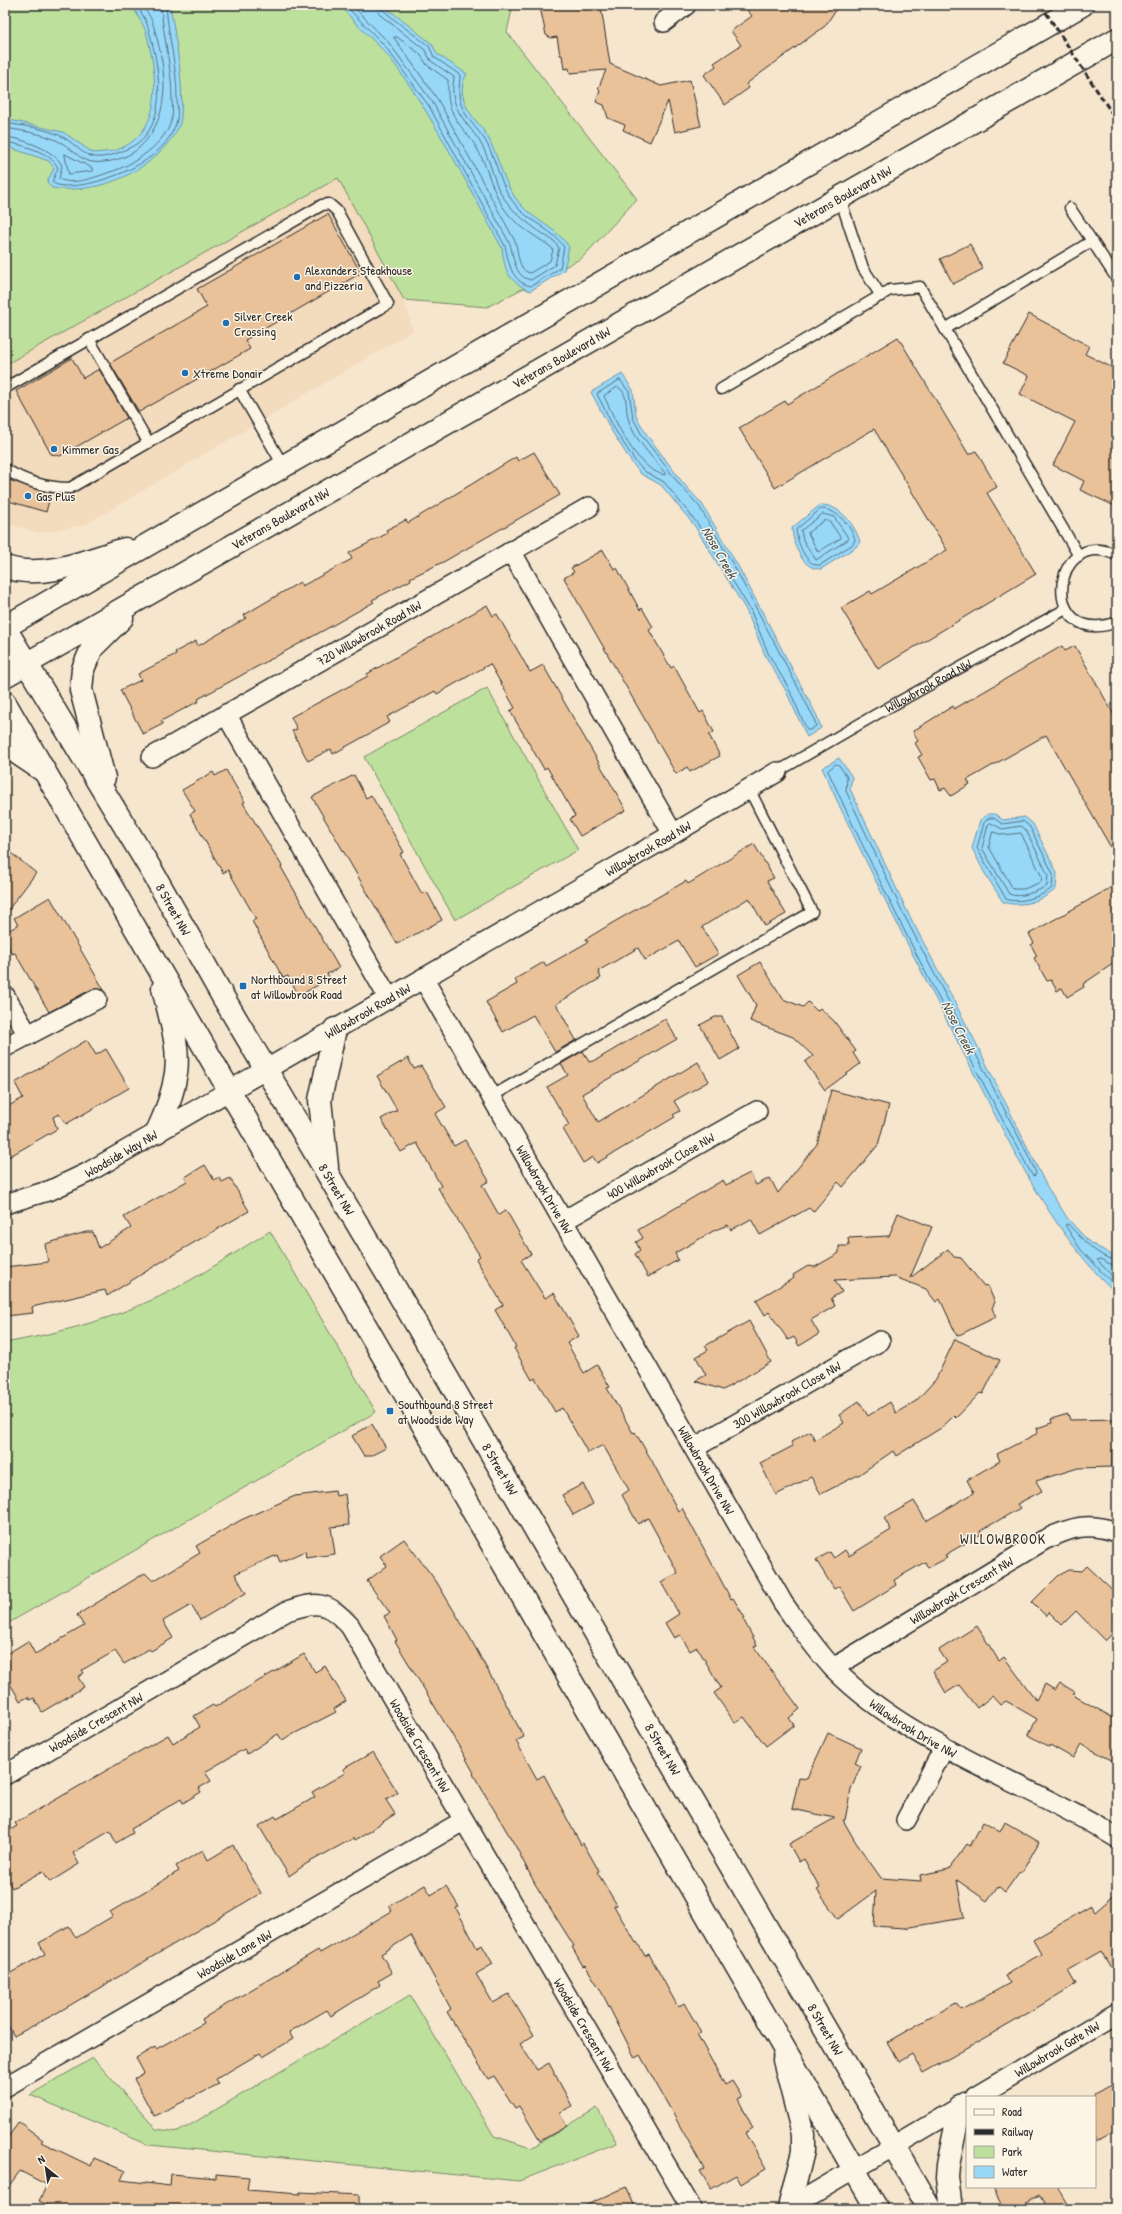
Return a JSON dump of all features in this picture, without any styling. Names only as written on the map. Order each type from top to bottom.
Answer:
[{"type":"main road","points":[[5,627],[1082,5]]},
{"type":"main road","name":"Veterans Boulevard NW","points":[[5,676],[1117,39]]},
{"type":"main road","points":[[5,567],[20,572],[52,570],[159,539]]},
{"type":"main road","points":[[110,801],[81,690],[83,669],[92,648],[139,600]]},
{"type":"main road","name":"8 Street NW","points":[[5,627],[110,801],[930,2209]]},
{"type":"main road","points":[[5,703],[877,2209]]},
{"type":"main road","points":[[5,745],[45,772]]},
{"type":"main road","points":[[157,1132],[170,1104],[176,1061],[160,969]]},
{"type":"main road","points":[[329,1176],[320,1100],[335,1029]]},
{"type":"main road","points":[[778,2036],[803,2134],[803,2151],[788,2209]]},
{"type":"main road","points":[[951,2209],[947,2178],[948,2165],[966,2108]]},
{"type":"street","points":[[664,22],[686,5]]},
{"type":"street","name":"720 Willowbrook Road NW","points":[[152,757],[589,507]]},
{"type":"street","points":[[511,551],[673,834]]},
{"type":"street","points":[[226,714],[388,997]]},
{"type":"street","name":"Willowbrook Road NW","points":[[230,1090],[388,997],[673,834],[777,772]]},
{"type":"street","name":"Willowbrook Drive NW","points":[[423,978],[784,1603],[813,1645],[833,1668],[877,1705],[944,1748],[1117,1838]]},
{"type":"street","points":[[5,996],[28,1035]]},
{"type":"street","points":[[5,1047],[97,999]]},
{"type":"street","name":"Woodside Way NW","points":[[5,1204],[51,1190],[87,1173],[230,1090]]},
{"type":"street","name":"400 Willowbrook Close NW","points":[[563,1221],[757,1111]]},
{"type":"street","name":"300 Willowbrook Close NW","points":[[694,1448],[880,1341]]},
{"type":"street","name":"Willowbrook Crescent NW","points":[[833,1668],[1044,1540],[1066,1530],[1082,1526],[1100,1527],[1117,1532]]},
{"type":"street","name":"Woodside Crescent NW","points":[[5,1775],[287,1611],[307,1604],[324,1604],[339,1614],[350,1626],[692,2209]]},
{"type":"street","points":[[906,1820],[944,1748]]},
{"type":"street","name":"Woodside Lane NW","points":[[5,2087],[463,1821]]},
{"type":"street","name":"Willowbrook Gate NW","points":[[978,2096],[1117,2013]]},
{"type":"street","name":"Willowbrook Gate NW","points":[[788,2209],[966,2103]]},
{"type":"lane","points":[[840,198],[863,268],[881,296]]},
{"type":"lane","points":[[5,388],[322,205],[329,204],[337,211],[388,304],[70,488],[54,488],[17,477],[5,469]]},
{"type":"lane","points":[[1070,208],[1117,279]]},
{"type":"lane","points":[[945,328],[1092,241]]},
{"type":"lane","points":[[721,390],[890,290],[920,287],[1079,556]]},
{"type":"lane","points":[[89,339],[148,442]]},
{"type":"lane","points":[[239,390],[284,466]]},
{"type":"lane","points":[[1116,625],[1106,627],[1090,626],[1077,620],[1066,609],[1061,595],[1062,580],[1068,566],[1079,556],[1093,550],[1108,551],[1117,555]]},
{"type":"lane","name":"Willowbrook Road NW","points":[[777,772],[1066,609]]},
{"type":"lane","points":[[492,1096],[812,912],[749,789]]},
{"type":"shaded area","points":[[338,178],[404,300],[413,331],[85,525],[38,533],[5,523],[5,365]]},
{"type":"green space","points":[[5,5],[513,5],[507,32],[637,199],[582,258],[487,307],[404,300],[338,178],[5,365]]},
{"type":"green space","points":[[487,688],[578,850],[455,920],[364,757]]},
{"type":"green space","points":[[270,1231],[376,1412],[5,1625],[5,1343],[75,1327],[109,1317],[143,1304],[192,1279]]},
{"type":"green space","points":[[410,1995],[494,2136],[531,2148],[597,2108],[617,2143],[519,2181],[149,2145],[30,2095],[93,2058],[156,2129],[178,2132]]},
{"type":"water","points":[[134,5],[170,5],[179,62],[182,104],[181,118],[178,129],[156,156],[130,174],[115,181],[83,188],[52,188],[47,182],[54,168],[49,161],[5,146],[5,119],[63,132],[93,153],[117,150],[133,141],[144,129],[151,115],[155,82],[146,32]]},
{"type":"water","points":[[341,5],[383,5],[432,44],[437,54],[467,74],[462,92],[467,108],[489,139],[506,182],[515,198],[527,211],[564,240],[569,247],[564,270],[530,291],[512,279],[506,270],[502,248],[452,155],[425,110],[390,58],[354,21]]},
{"type":"water","name":"Nose Creek","points":[[622,374],[633,390],[636,416],[647,435],[683,483],[702,504],[738,566],[817,716],[821,728],[807,737],[785,689],[766,657],[746,610],[694,525],[661,485],[641,474],[632,463],[611,430],[591,392]]},
{"type":"water","points":[[820,505],[834,508],[845,516],[854,528],[860,542],[856,547],[821,569],[814,568],[804,561],[794,541],[792,528]]},
{"type":"water","name":"Nose Creek","points":[[839,758],[852,777],[850,789],[907,911],[977,1045],[1046,1185],[1068,1219],[1089,1242],[1114,1256],[1117,1255],[1117,1294],[1092,1268],[1070,1241],[1049,1211],[1030,1181],[996,1117],[891,912],[822,768]]},
{"type":"water","points":[[988,814],[995,814],[1003,820],[1025,817],[1033,824],[1057,873],[1056,889],[1038,900],[1024,904],[1010,904],[1003,902],[984,872],[972,848],[980,820]]},
{"type":"building","points":[[555,5],[585,5],[585,10],[601,7],[610,64],[661,86],[690,80],[701,126],[675,132],[668,101],[650,142],[623,130],[625,125],[608,118],[604,105],[596,102],[600,91],[598,89],[606,70],[570,73],[569,68],[564,69],[557,37],[551,38],[546,35],[540,7]]},
{"type":"building","points":[[743,5],[839,5],[825,26],[746,84],[749,88],[725,105],[704,75],[716,66],[714,63],[741,45],[731,31],[752,16]]},
{"type":"building","name":"Silver Creek Crossing","points":[[328,214],[361,273],[245,340],[250,349],[139,412],[110,363],[207,307],[197,289]]},
{"type":"building","points":[[970,244],[983,269],[953,284],[940,259]]},
{"type":"building","points":[[1029,314],[1089,346],[1085,354],[1117,370],[1117,507],[1080,490],[1084,481],[1053,465],[1075,422],[1020,394],[1029,376],[1003,363]]},
{"type":"building","points":[[898,337],[969,455],[976,451],[997,487],[987,493],[1036,574],[878,669],[841,608],[870,591],[872,594],[947,550],[874,429],[775,488],[739,428],[785,401],[787,404]]},
{"type":"building","points":[[72,358],[83,378],[99,369],[127,418],[60,456],[51,454],[16,391]]},
{"type":"building","points":[[534,452],[560,495],[445,561],[410,578],[411,580],[372,600],[374,602],[328,628],[198,699],[199,701],[161,721],[163,724],[143,734],[120,690],[141,680],[138,674],[176,654],[175,652],[196,641],[198,646],[246,618],[244,615],[300,582],[302,586],[352,559],[349,553],[388,533],[386,530],[406,520],[408,523],[516,457],[518,461]]},
{"type":"building","name":"Gas Plus","points":[[5,479],[51,493],[46,512],[5,500]]},
{"type":"building","points":[[603,550],[614,569],[617,568],[640,610],[642,608],[653,627],[649,630],[671,668],[674,666],[700,713],[703,711],[714,732],[709,735],[720,756],[690,772],[687,767],[676,774],[564,578],[574,572],[571,568]]},
{"type":"building","points":[[487,605],[493,616],[497,614],[530,672],[543,665],[626,810],[580,836],[570,819],[575,816],[547,767],[544,769],[510,711],[515,708],[490,664],[437,694],[435,691],[387,717],[390,722],[333,754],[331,749],[308,761],[292,731],[297,729],[291,717],[368,676],[367,674]]},
{"type":"building","points":[[1062,646],[1065,651],[1075,646],[1117,720],[1117,858],[1046,735],[967,780],[970,784],[951,796],[945,788],[940,790],[935,779],[931,780],[918,757],[922,755],[915,743],[918,741],[913,731],[953,706],[954,709]]},
{"type":"building","points":[[226,770],[245,802],[243,803],[282,866],[281,867],[339,968],[327,974],[330,978],[299,996],[288,976],[283,978],[252,921],[256,919],[228,870],[223,873],[190,814],[195,811],[182,790],[213,772],[215,776]]},
{"type":"building","points":[[354,775],[366,798],[371,795],[404,852],[400,854],[422,894],[427,892],[442,920],[397,944],[312,797]]},
{"type":"building","points":[[754,844],[774,878],[767,881],[786,914],[765,926],[749,898],[702,927],[718,954],[695,967],[679,941],[645,960],[638,948],[598,971],[601,978],[556,1004],[576,1040],[555,1052],[533,1015],[503,1032],[486,1002],[517,984],[515,979],[544,962],[546,966],[588,942],[586,939],[614,922],[686,881],[688,884]]},
{"type":"building","points":[[5,848],[36,873],[5,914]]},
{"type":"building","points":[[1117,884],[1117,961],[1083,984],[1084,987],[1067,997],[1062,988],[1057,991],[1051,980],[1047,981],[1034,958],[1037,956],[1031,945],[1034,943],[1029,934]]},
{"type":"building","points":[[50,897],[104,990],[92,989],[49,1012],[15,953],[12,954],[5,942],[5,933],[18,925],[14,918]]},
{"type":"building","points":[[760,962],[783,999],[803,1007],[808,1002],[817,1011],[820,1008],[834,1021],[856,1051],[853,1053],[860,1064],[825,1090],[805,1062],[813,1056],[793,1037],[750,1021],[756,1005],[738,975]]},
{"type":"building","points":[[715,1017],[722,1017],[739,1049],[720,1060],[700,1025]]},
{"type":"building","points":[[665,1019],[677,1039],[582,1094],[598,1122],[698,1062],[709,1081],[674,1101],[680,1111],[673,1115],[675,1117],[597,1163],[593,1157],[583,1163],[563,1129],[569,1125],[547,1087],[568,1075],[561,1064],[583,1051],[589,1062],[596,1060]]},
{"type":"building","points":[[87,1040],[96,1055],[106,1049],[129,1088],[66,1124],[59,1114],[53,1117],[57,1129],[5,1159],[5,1108],[23,1098],[15,1083]]},
{"type":"building","points":[[408,1058],[414,1069],[421,1066],[446,1107],[435,1114],[454,1146],[465,1140],[489,1181],[482,1185],[499,1215],[506,1210],[531,1254],[521,1260],[545,1298],[554,1293],[579,1336],[567,1343],[584,1373],[597,1365],[610,1387],[607,1388],[633,1433],[635,1432],[652,1461],[678,1511],[682,1508],[731,1599],[733,1598],[745,1618],[743,1619],[757,1645],[754,1647],[800,1709],[789,1718],[794,1725],[766,1746],[744,1717],[735,1723],[714,1693],[721,1688],[697,1647],[690,1651],[680,1635],[674,1638],[665,1623],[679,1614],[661,1582],[678,1573],[648,1518],[638,1524],[622,1495],[629,1490],[603,1445],[588,1453],[562,1408],[555,1412],[535,1378],[532,1380],[514,1348],[516,1347],[495,1310],[503,1305],[476,1259],[480,1256],[438,1188],[441,1186],[417,1143],[401,1152],[381,1119],[397,1110],[377,1076]]},
{"type":"building","points":[[831,1090],[889,1105],[878,1145],[843,1187],[838,1182],[813,1212],[809,1208],[760,1235],[751,1219],[731,1230],[728,1225],[715,1230],[675,1253],[678,1260],[648,1277],[635,1254],[640,1250],[636,1242],[643,1238],[638,1230],[723,1180],[726,1185],[750,1173],[756,1185],[770,1178],[778,1193],[817,1144]]},
{"type":"building","points":[[205,1165],[214,1180],[219,1177],[222,1182],[230,1178],[249,1211],[169,1257],[107,1296],[105,1290],[32,1307],[33,1313],[5,1316],[5,1267],[48,1262],[45,1244],[86,1232],[93,1232],[99,1248],[131,1228],[124,1217],[187,1181],[185,1177]]},
{"type":"building","points":[[898,1213],[932,1227],[910,1278],[948,1249],[954,1257],[961,1258],[984,1286],[987,1285],[995,1302],[992,1308],[996,1317],[957,1336],[940,1299],[936,1302],[926,1289],[895,1277],[835,1280],[842,1292],[831,1298],[835,1306],[811,1320],[819,1334],[799,1346],[794,1337],[788,1340],[769,1312],[765,1315],[756,1300],[794,1278],[793,1275],[808,1266],[815,1267],[839,1253],[839,1246],[849,1246],[848,1238],[889,1236]]},
{"type":"building","points":[[749,1321],[771,1362],[723,1390],[695,1381],[706,1375],[696,1357],[708,1350],[705,1346]]},
{"type":"building","points":[[955,1339],[1000,1360],[983,1394],[980,1393],[956,1418],[954,1416],[941,1428],[896,1456],[893,1451],[860,1474],[821,1494],[811,1477],[776,1495],[760,1463],[793,1446],[791,1442],[810,1431],[815,1440],[844,1423],[839,1415],[859,1401],[868,1416],[890,1402],[896,1413],[916,1401],[936,1379]]},
{"type":"building","points":[[1068,1414],[1070,1420],[1117,1419],[1117,1451],[1112,1451],[1112,1467],[1078,1468],[1036,1481],[1042,1491],[1017,1504],[1020,1508],[980,1531],[981,1534],[945,1555],[947,1558],[928,1568],[925,1562],[894,1580],[896,1585],[854,1611],[839,1586],[834,1589],[816,1560],[830,1552],[834,1558],[845,1550],[849,1556],[891,1530],[884,1518],[914,1501],[926,1521],[974,1493],[967,1480],[1000,1461],[997,1454],[1038,1433],[1037,1428],[1052,1423],[1051,1419]]},
{"type":"building","points":[[372,1424],[386,1448],[370,1456],[364,1456],[352,1436]]},
{"type":"building","points":[[583,1484],[593,1504],[573,1515],[562,1495]]},
{"type":"building","points":[[335,1491],[336,1496],[345,1494],[349,1525],[331,1527],[335,1554],[306,1558],[305,1551],[280,1562],[277,1555],[235,1574],[246,1593],[200,1620],[191,1605],[163,1621],[173,1638],[151,1651],[149,1649],[124,1664],[115,1651],[82,1670],[84,1673],[78,1677],[84,1687],[42,1712],[34,1698],[30,1700],[28,1697],[20,1701],[5,1675],[5,1655],[28,1641],[35,1654],[84,1626],[77,1615],[145,1573],[153,1581],[200,1553],[196,1546],[241,1520],[295,1496]]},
{"type":"building","points":[[404,1539],[436,1581],[469,1636],[524,1737],[516,1741],[537,1779],[544,1775],[581,1845],[583,1843],[599,1871],[597,1872],[617,1905],[614,1906],[636,1943],[637,1942],[645,1956],[649,1954],[678,2007],[684,2003],[701,2032],[697,2034],[725,2085],[732,2081],[742,2097],[738,2099],[753,2128],[745,2133],[766,2169],[741,2184],[736,2175],[711,2189],[700,2171],[704,2169],[640,2055],[635,2058],[600,1989],[585,1965],[583,1966],[572,1947],[574,1946],[535,1884],[516,1847],[473,1774],[474,1773],[460,1748],[395,1641],[397,1640],[384,1616],[390,1613],[367,1581],[387,1566],[380,1556]]},
{"type":"building","points":[[1087,1566],[1117,1594],[1117,1629],[1105,1641],[1076,1611],[1062,1625],[1049,1612],[1046,1616],[1032,1602],[1058,1576],[1069,1570],[1082,1571]]},
{"type":"building","points":[[977,1626],[999,1661],[1004,1657],[1036,1700],[1045,1684],[1055,1690],[1060,1683],[1075,1692],[1073,1695],[1117,1720],[1117,1763],[1081,1744],[1073,1758],[1050,1745],[1049,1747],[1028,1735],[1037,1719],[1006,1701],[1000,1705],[992,1696],[977,1708],[959,1685],[946,1693],[933,1671],[947,1662],[939,1650]]},
{"type":"building","points":[[304,1654],[315,1672],[325,1666],[346,1701],[334,1709],[336,1712],[282,1740],[278,1734],[247,1754],[244,1749],[205,1772],[211,1781],[199,1788],[201,1792],[183,1803],[181,1799],[131,1829],[133,1833],[116,1843],[110,1831],[73,1853],[79,1864],[50,1882],[43,1871],[12,1888],[5,1876],[5,1833],[17,1826],[15,1823],[168,1735],[173,1743],[200,1727],[194,1716],[213,1705],[215,1707]]},
{"type":"building","points":[[828,1733],[861,1748],[855,1763],[861,1766],[851,1789],[845,1820],[843,1820],[855,1841],[881,1878],[921,1881],[920,1875],[949,1869],[967,1844],[970,1846],[983,1822],[1000,1832],[1005,1822],[1039,1842],[1022,1872],[1020,1871],[1005,1892],[998,1886],[987,1901],[957,1880],[964,1918],[904,1928],[874,1926],[876,1891],[838,1919],[817,1890],[820,1888],[804,1859],[799,1862],[789,1844],[835,1818],[792,1809],[799,1778],[807,1779]]},
{"type":"building","points":[[373,1752],[398,1793],[386,1800],[395,1814],[372,1829],[373,1830],[355,1840],[354,1838],[306,1864],[289,1876],[259,1826],[275,1816],[277,1819],[315,1797],[312,1792],[345,1773],[343,1769]]},
{"type":"building","points":[[233,1845],[261,1893],[55,2014],[14,2036],[5,2020],[5,1976],[45,1954],[39,1943],[69,1926],[76,1938],[113,1916],[110,1912],[179,1871],[176,1866],[203,1850],[208,1860]]},
{"type":"building","points":[[425,1885],[431,1895],[446,1886],[459,1907],[456,1908],[477,1948],[482,1945],[493,1964],[476,1974],[493,2003],[509,1994],[534,2035],[520,2044],[537,2070],[549,2063],[572,2106],[559,2113],[567,2126],[540,2141],[519,2106],[515,2108],[494,2076],[488,2079],[447,2012],[451,2009],[411,1935],[381,1954],[392,1973],[378,1981],[380,1985],[331,2016],[327,2010],[289,2032],[293,2039],[263,2057],[260,2053],[216,2079],[219,2084],[154,2116],[134,2079],[144,2073],[136,2058],[204,2023],[202,2019],[318,1950],[320,1953],[392,1911],[389,1906]]},
{"type":"building","points":[[1117,1893],[1117,1978],[1101,1951],[1068,1970],[1076,1984],[1010,2024],[923,2073],[912,2054],[899,2062],[887,2042],[956,2003],[961,2010],[1010,1983],[1005,1975],[1041,1954],[1033,1940],[1091,1906],[1095,1912]]},
{"type":"building","points":[[1117,2082],[1117,2129],[1096,2140],[1096,2096],[1095,2094]]},
{"type":"building","points":[[19,2122],[43,2140],[41,2142],[91,2166],[94,2158],[125,2171],[121,2180],[170,2186],[171,2174],[216,2178],[216,2174],[249,2177],[247,2190],[300,2194],[300,2192],[359,2195],[359,2209],[56,2209],[39,2201],[47,2185],[20,2171],[5,2191],[5,2141]]},
{"type":"building","points":[[626,2187],[636,2209],[578,2209]]},
{"type":"building","points":[[993,2188],[1058,2188],[1070,2209],[1047,2209],[1040,2196],[1017,2209],[1004,2209]]},
{"type":"railway","points":[[1041,5],[1117,121]]},
{"type":"place","name":"Alexanders Steakhouse and Pizzeria","points":[[297,277]]},
{"type":"place","name":"Silver Creek Crossing","points":[[226,323]]},
{"type":"place","name":"Xtreme Donair","points":[[185,373]]},
{"type":"place","name":"Kimmer Gas","points":[[54,449]]},
{"type":"place","name":"Gas Plus","points":[[28,496]]},
{"type":"place","name":"Northbound 8 Street at Willowbrook Road","points":[[243,986]]},
{"type":"place","name":"Southbound 8 Street at Woodside Way","points":[[390,1411]]},
{"type":"district","name":"WILLOWBROOK","points":[[1003,1538]]}]
